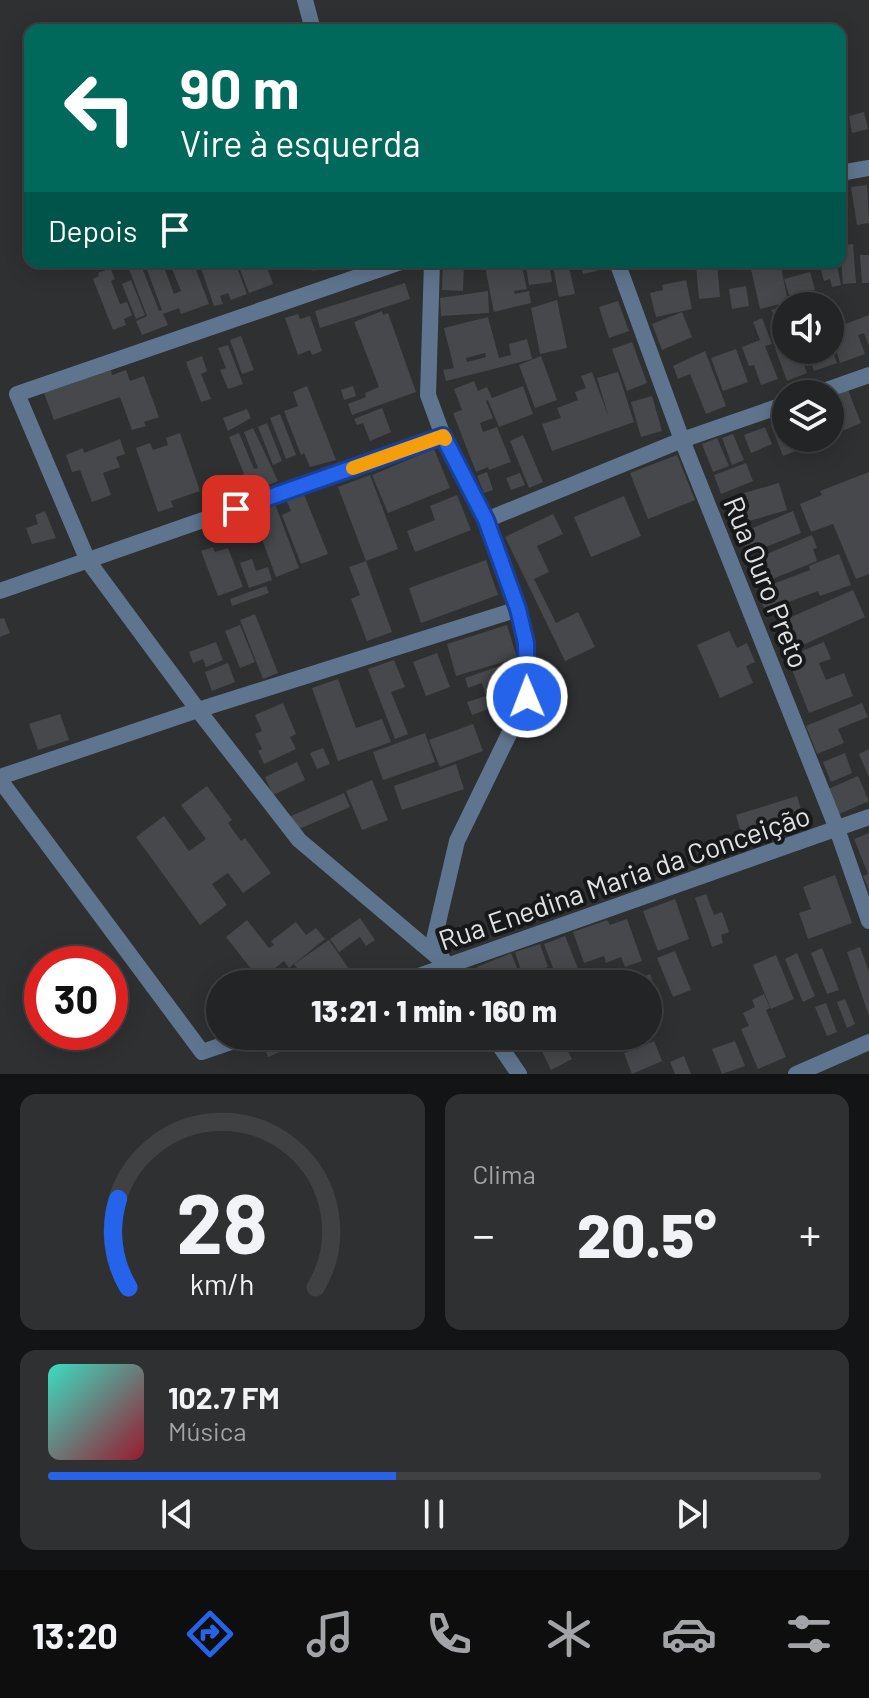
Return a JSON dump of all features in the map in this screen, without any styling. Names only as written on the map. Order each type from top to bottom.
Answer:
[{"type":"street","points":[[305,0],[311,24]]},
{"type":"street","points":[[846,172],[869,168]]},
{"type":"street","points":[[384,268],[17,394],[88,561],[198,710],[299,840],[448,966]]},
{"type":"street","points":[[432,268],[428,395],[443,436],[486,520],[518,609],[526,643],[527,697],[457,841],[433,944],[450,970]]},
{"type":"street","name":"Rua Ouro Preto","points":[[619,268],[682,440],[837,829],[869,921]]},
{"type":"street","points":[[844,384],[869,375]]},
{"type":"street","points":[[486,520],[682,440],[772,409]]},
{"type":"street","points":[[0,591],[443,436]]},
{"type":"street","points":[[208,1050],[202,1052],[0,778],[198,710],[518,609]]},
{"type":"street","name":"Rua Enedina Maria da Conceição","points":[[436,970],[869,817]]},
{"type":"street","points":[[796,1074],[869,1042]]},
{"type":"street","points":[[503,1050],[519,1074]]},
{"type":"building","points":[[864,112],[868,129],[852,133],[849,116]]},
{"type":"building","points":[[867,185],[869,223],[857,225],[851,187]]},
{"type":"building","points":[[853,244],[856,283],[843,284],[842,268],[846,268],[846,245]]},
{"type":"building","points":[[860,255],[869,255],[869,283],[862,283]]},
{"type":"building","points":[[105,268],[110,268],[115,279],[111,281],[120,304],[127,302],[132,315],[124,319],[126,325],[113,330],[93,279]]},
{"type":"building","points":[[142,268],[159,311],[162,310],[146,268],[164,268],[174,294],[181,291],[172,268],[195,268],[209,304],[181,314],[179,308],[163,314],[168,325],[142,335],[136,321],[147,316],[129,269]]},
{"type":"building","points":[[201,268],[237,268],[247,294],[231,300],[228,293],[220,296],[223,304],[214,306]]},
{"type":"building","points":[[239,268],[267,268],[273,284],[249,293]]},
{"type":"building","points":[[443,268],[464,268],[463,291],[442,290]]},
{"type":"building","points":[[485,268],[522,268],[527,289],[514,291],[515,294],[529,291],[531,303],[494,312]]},
{"type":"building","points":[[526,268],[550,268],[552,282],[529,285]]},
{"type":"building","points":[[553,268],[569,268],[575,294],[559,297]]},
{"type":"building","points":[[582,268],[596,268],[597,271],[583,274]]},
{"type":"building","points":[[696,268],[717,268],[720,297],[699,299]]},
{"type":"building","points":[[751,268],[781,268],[786,292],[772,292],[772,306],[760,309]]},
{"type":"building","points":[[821,268],[837,268],[841,285],[832,287],[830,279],[824,281]]},
{"type":"building","points":[[810,272],[815,290],[788,292],[784,279]]},
{"type":"building","points":[[131,280],[145,315],[136,319],[122,284]]},
{"type":"building","points":[[686,280],[692,309],[656,317],[650,293],[663,290],[662,285]]},
{"type":"building","points":[[405,283],[410,299],[320,328],[315,311]]},
{"type":"building","points":[[746,286],[749,306],[732,309],[729,289]]},
{"type":"building","points":[[488,291],[489,313],[441,316],[440,298]]},
{"type":"building","points":[[557,300],[567,348],[540,354],[531,308]]},
{"type":"building","points":[[618,301],[629,331],[609,338],[599,307]]},
{"type":"building","points":[[382,311],[383,315],[388,313],[416,392],[352,415],[348,404],[366,397],[365,393],[379,387],[354,322]]},
{"type":"building","points":[[682,312],[692,337],[662,350],[652,324]]},
{"type":"building","points":[[298,314],[300,319],[310,316],[322,351],[312,355],[310,350],[298,355],[285,318]]},
{"type":"building","points":[[869,315],[869,346],[864,333],[858,335],[865,354],[844,362],[844,325]]},
{"type":"building","points":[[488,317],[499,358],[511,355],[509,344],[527,339],[532,359],[446,381],[443,370],[454,368],[444,328]],"holes":[[[485,353],[486,357],[467,362],[466,358]]]},
{"type":"building","points":[[762,318],[772,344],[765,346],[778,379],[761,385],[754,365],[749,366],[742,347],[760,340],[753,322]]},
{"type":"building","points":[[241,336],[254,370],[242,374],[230,340]]},
{"type":"building","points":[[632,342],[647,383],[627,391],[612,349]]},
{"type":"building","points":[[228,345],[243,384],[228,389],[220,370],[226,368],[218,348]]},
{"type":"building","points":[[736,349],[748,382],[723,391],[711,358]]},
{"type":"building","points":[[705,351],[726,406],[706,414],[690,374],[678,379],[673,366]]},
{"type":"building","points":[[202,356],[207,371],[201,374],[211,399],[201,402],[186,362]]},
{"type":"building","points":[[541,356],[557,400],[535,408],[519,365]]},
{"type":"building","points":[[781,364],[804,364],[807,373],[787,380]]},
{"type":"building","points":[[812,364],[834,364],[814,371]]},
{"type":"building","points":[[111,370],[112,375],[126,370],[130,381],[144,376],[159,417],[144,422],[146,426],[132,430],[120,397],[54,420],[44,393]]},
{"type":"building","points":[[592,372],[609,418],[597,378],[618,372],[634,422],[552,451],[542,424],[561,418],[557,408],[578,400],[575,392],[586,388],[581,376]]},
{"type":"building","points":[[474,381],[478,391],[487,387],[492,398],[523,386],[533,414],[499,427],[486,401],[493,418],[480,423],[483,432],[497,427],[511,462],[476,472],[453,413],[462,410],[454,389]]},
{"type":"building","points":[[307,386],[336,460],[310,467],[304,453],[301,455],[284,411],[298,406],[293,392]]},
{"type":"building","points":[[353,386],[356,396],[344,400],[341,390]]},
{"type":"building","points":[[848,390],[861,423],[844,430],[844,392]]},
{"type":"building","points":[[652,396],[662,431],[641,437],[631,402]]},
{"type":"building","points":[[382,408],[391,432],[370,441],[363,423],[357,425],[354,419]]},
{"type":"building","points":[[247,409],[251,418],[228,431],[223,418]]},
{"type":"building","points":[[280,414],[296,455],[286,459],[270,418]]},
{"type":"building","points":[[267,423],[282,461],[273,465],[258,427]]},
{"type":"building","points":[[765,427],[772,444],[751,453],[744,435]]},
{"type":"building","points":[[253,428],[278,481],[247,494],[240,476],[244,474],[229,437],[239,433],[254,469],[258,468],[244,432]]},
{"type":"building","points":[[180,433],[200,491],[171,501],[173,507],[158,512],[136,448],[150,443],[153,450],[168,445],[166,438]]},
{"type":"building","points":[[733,434],[744,460],[732,465],[722,438]]},
{"type":"building","points":[[523,435],[543,482],[529,488],[510,441]]},
{"type":"building","points":[[717,438],[729,466],[713,472],[702,444]]},
{"type":"building","points":[[120,439],[125,454],[116,457],[120,467],[103,473],[111,495],[92,502],[80,470],[72,472],[66,455],[83,448],[84,453]]},
{"type":"building","points":[[434,449],[450,488],[388,513],[372,475]]},
{"type":"building","points":[[677,455],[695,500],[648,519],[630,473]]},
{"type":"building","points":[[746,463],[753,481],[721,494],[714,475]]},
{"type":"building","points":[[487,472],[493,490],[484,493],[477,476]]},
{"type":"building","points":[[869,472],[869,574],[856,579],[833,524],[811,532],[800,504],[822,495],[820,491]]},
{"type":"building","points":[[520,473],[525,485],[511,490],[506,478]]},
{"type":"building","points":[[370,475],[398,549],[366,561],[338,487]]},
{"type":"building","points":[[779,483],[787,510],[735,525],[727,498]]},
{"type":"building","points":[[303,492],[328,554],[301,564],[282,515],[291,511],[286,499]]},
{"type":"building","points":[[457,495],[471,530],[415,552],[407,531],[435,520],[430,506]]},
{"type":"building","points":[[624,496],[641,536],[591,557],[574,517]]},
{"type":"building","points":[[275,504],[299,568],[276,577],[259,531],[248,535],[242,517]]},
{"type":"building","points":[[45,511],[56,538],[32,544],[26,528],[38,524],[35,515]]},
{"type":"building","points":[[793,511],[801,533],[748,554],[744,545],[753,541],[748,530]]},
{"type":"building","points":[[553,514],[563,534],[537,546],[549,572],[534,579],[556,623],[578,612],[595,647],[565,661],[505,537]]},
{"type":"building","points":[[812,535],[817,548],[813,549],[817,561],[760,584],[750,561]]},
{"type":"building","points":[[213,547],[215,552],[228,548],[243,587],[218,596],[201,551]]},
{"type":"building","points":[[839,554],[851,585],[820,596],[818,591],[765,611],[757,590],[810,570],[809,566]]},
{"type":"building","points":[[252,559],[256,571],[268,567],[272,580],[249,588],[240,563]]},
{"type":"building","points":[[486,560],[498,595],[421,623],[409,588]]},
{"type":"building","points":[[366,561],[392,632],[367,641],[351,599],[360,595],[349,567]]},
{"type":"building","points":[[266,586],[269,593],[232,606],[230,599]]},
{"type":"building","points":[[853,590],[865,617],[787,652],[775,624]]},
{"type":"building","points":[[255,614],[278,673],[263,679],[240,620]]},
{"type":"building","points":[[4,618],[10,633],[0,637],[0,619]]},
{"type":"building","points":[[240,625],[255,662],[240,668],[225,631]]},
{"type":"building","points":[[507,625],[517,658],[456,676],[447,644]]},
{"type":"building","points":[[729,631],[737,648],[747,643],[755,662],[746,666],[753,683],[720,698],[697,645]]},
{"type":"building","points":[[216,642],[223,660],[206,667],[203,659],[193,663],[189,652]]},
{"type":"building","points":[[824,642],[831,659],[819,663],[826,680],[844,673],[853,696],[809,713],[787,657]]},
{"type":"building","points":[[437,653],[450,687],[426,696],[413,662]]},
{"type":"building","points":[[394,660],[405,687],[391,692],[408,734],[395,739],[368,669]]},
{"type":"building","points":[[228,663],[235,682],[212,691],[205,672]]},
{"type":"building","points":[[508,663],[517,689],[498,696],[502,704],[472,715],[467,702],[486,696],[482,683],[468,688],[465,678]]},
{"type":"building","points":[[338,679],[356,728],[382,719],[391,742],[338,761],[312,688]]},
{"type":"building","points":[[283,703],[296,734],[290,737],[296,749],[264,764],[255,734],[262,731],[255,715]]},
{"type":"building","points":[[862,703],[868,717],[838,729],[844,743],[817,754],[806,726]]},
{"type":"building","points":[[60,714],[69,740],[38,750],[29,724]]},
{"type":"building","points":[[473,724],[483,751],[440,767],[429,740]]},
{"type":"building","points":[[425,733],[435,762],[383,780],[373,752]]},
{"type":"building","points":[[323,748],[330,764],[317,769],[310,753]]},
{"type":"building","points":[[869,749],[869,777],[859,754]]},
{"type":"building","points":[[845,753],[852,773],[831,782],[823,762]]},
{"type":"building","points":[[297,762],[305,780],[273,795],[265,777]]},
{"type":"building","points":[[456,764],[464,789],[402,810],[394,786]]},
{"type":"building","points":[[858,776],[869,801],[837,815],[826,790]]},
{"type":"building","points":[[372,780],[388,820],[362,830],[346,791]]},
{"type":"building","points":[[207,786],[232,820],[228,823],[241,841],[245,838],[271,873],[243,893],[228,873],[212,884],[227,905],[200,925],[136,837],[164,816],[189,851],[206,839],[181,805]]},
{"type":"building","points":[[344,793],[350,807],[297,830],[291,816]]},
{"type":"building","points":[[797,796],[805,823],[744,843],[736,815]]},
{"type":"building","points":[[869,833],[869,890],[863,876],[868,874],[854,839]]},
{"type":"building","points":[[835,875],[852,923],[808,939],[799,913],[811,909],[803,887]]},
{"type":"building","points":[[706,894],[714,915],[722,912],[729,932],[721,935],[723,943],[712,947],[695,898]]},
{"type":"building","points":[[675,899],[689,939],[658,951],[643,911]]},
{"type":"building","points":[[360,918],[375,940],[366,946],[360,937],[339,952],[330,939]]},
{"type":"building","points":[[627,919],[642,961],[625,967],[621,957],[606,963],[604,956],[584,963],[573,932],[607,920],[610,925]]},
{"type":"building","points":[[247,920],[269,948],[274,945],[271,941],[296,922],[306,935],[316,928],[325,939],[289,968],[284,961],[273,970],[252,970],[226,937]]},
{"type":"building","points":[[565,936],[579,970],[554,970],[544,944]]},
{"type":"building","points":[[329,940],[350,970],[298,970],[294,964]]},
{"type":"building","points":[[540,944],[548,967],[521,970],[515,952]]},
{"type":"building","points":[[860,947],[869,972],[869,1016],[847,952]]},
{"type":"building","points":[[822,948],[839,990],[827,994],[811,953]]},
{"type":"building","points":[[675,951],[691,990],[673,997],[657,958]]},
{"type":"building","points":[[511,953],[518,970],[478,970],[477,967]]},
{"type":"building","points":[[797,953],[815,996],[803,1002],[785,959]]},
{"type":"building","points":[[776,955],[794,999],[771,1009],[753,965]]},
{"type":"building","points":[[764,994],[770,1008],[766,1010],[786,1057],[758,1069],[741,1029],[749,1026],[743,1013],[755,1007],[752,1000]]},
{"type":"building","points":[[845,999],[855,1024],[847,1028],[837,1002]]},
{"type":"building","points":[[826,1003],[837,1032],[827,1036],[815,1007]]},
{"type":"building","points":[[735,1041],[745,1066],[722,1074],[712,1049]]},
{"type":"building","points":[[265,1050],[285,1050],[268,1057]]},
{"type":"building","points":[[541,1050],[567,1050],[572,1059],[551,1070]]},
{"type":"building","points":[[658,1050],[662,1061],[632,1074],[624,1053]]},
{"type":"building","points":[[684,1056],[691,1074],[675,1074],[670,1062]]},
{"type":"slow traffic","points":[[353,468],[443,436],[445,439]]},
{"type":"route","points":[[236,509],[443,436],[486,520],[518,609],[526,643],[527,697]]}]
